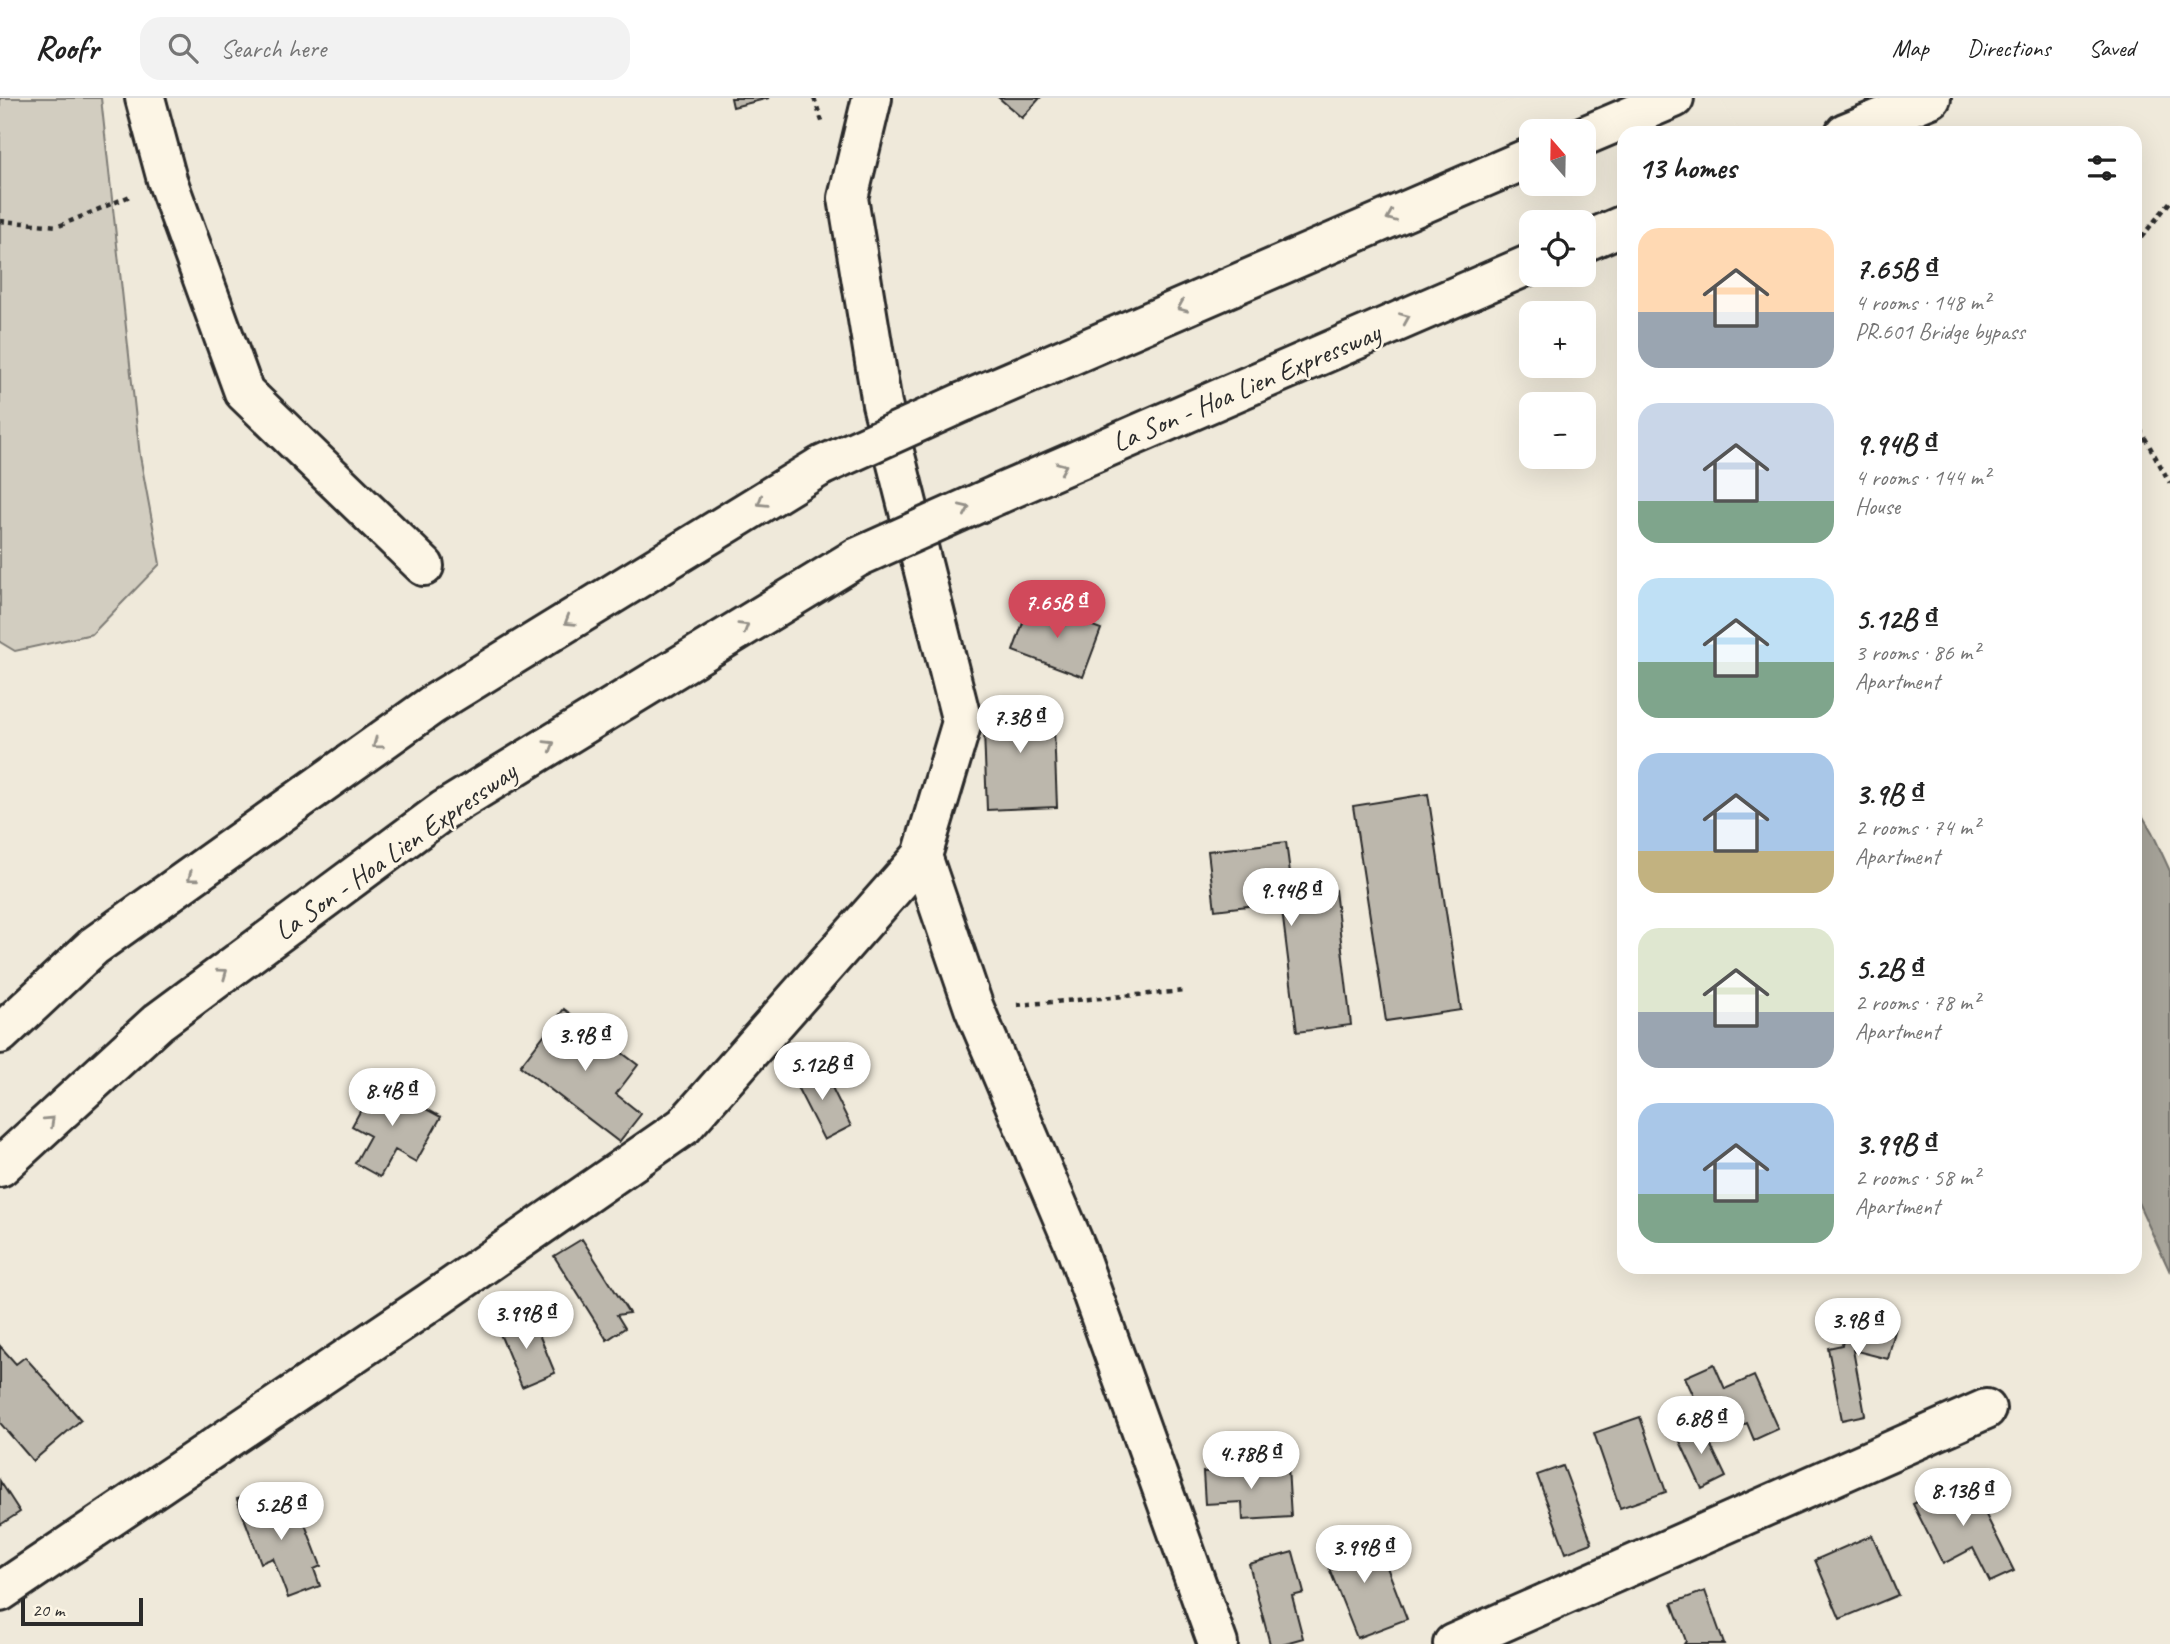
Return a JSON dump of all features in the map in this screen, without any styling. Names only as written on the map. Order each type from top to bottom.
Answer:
[{"type":"main road","points":[[145,98],[167,180],[244,392],[424,566]]},
{"type":"main road","points":[[0,1592],[429,1303],[684,1126],[922,856],[961,722],[881,404],[848,198],[872,98]]},
{"type":"main road","points":[[1596,131],[1674,98]]},
{"type":"main road","points":[[1862,126],[1931,98]]},
{"type":"main road","points":[[0,1034],[94,946],[432,705],[821,466],[1519,162]]},
{"type":"main road","points":[[1596,237],[1617,228]]},
{"type":"main road","name":"La Son - Hoa Lien Expressway","points":[[0,1167],[158,1021],[444,810],[858,557],[1519,269]]},
{"type":"main road","points":[[922,856],[974,1008],[1077,1251],[1218,1644]]},
{"type":"main road","points":[[1453,1644],[1986,1409]]},
{"type":"path","points":[[0,221],[59,226],[167,180]]},
{"type":"path","points":[[2142,236],[2170,202]]},
{"type":"path","points":[[2142,433],[2170,483]]},
{"type":"path","points":[[974,1008],[1185,990]]},
{"type":"shaded area","points":[[0,98],[101,98],[140,456],[160,564],[92,634],[15,651],[0,642]]},
{"type":"shaded area","points":[[2142,815],[2170,871],[2170,1272],[2142,1211]]},
{"type":"pier","points":[[1518,98],[1720,98],[1736,126],[1617,126],[1617,286],[1609,289],[1596,269],[1596,210],[1557,210],[1547,196],[1596,196],[1596,119],[1519,119],[1519,151],[1490,109]]},
{"type":"building","points":[[731,98],[769,98],[733,107]]},
{"type":"building","points":[[999,98],[1040,98],[1022,118]]},
{"type":"building","points":[[1030,603],[1101,629],[1083,677],[1013,651]]},
{"type":"building","points":[[1053,701],[1057,807],[987,810],[983,704]]},
{"type":"building","points":[[1428,794],[1461,1010],[1386,1021],[1353,806]]},
{"type":"building","points":[[1286,842],[1293,895],[1335,890],[1351,1025],[1297,1032],[1281,902],[1215,910],[1208,851]]},
{"type":"building","points":[[564,1009],[638,1065],[616,1094],[641,1114],[619,1142],[520,1066]]},
{"type":"building","points":[[821,1065],[851,1126],[824,1140],[793,1079]]},
{"type":"building","points":[[376,1082],[441,1117],[416,1162],[395,1150],[380,1177],[355,1163],[370,1136],[352,1126]]},
{"type":"building","points":[[582,1239],[629,1313],[617,1315],[625,1328],[607,1340],[554,1256]]},
{"type":"building","points":[[1852,1308],[1878,1314],[1876,1322],[1896,1327],[1888,1359],[1853,1350],[1865,1415],[1842,1420],[1828,1348],[1842,1345]]},
{"type":"building","points":[[531,1315],[555,1373],[522,1387],[498,1329]]},
{"type":"building","points":[[0,1346],[16,1364],[25,1357],[81,1420],[33,1461],[0,1423]]},
{"type":"building","points":[[1714,1364],[1725,1389],[1754,1376],[1778,1429],[1754,1440],[1747,1423],[1713,1438],[1685,1377]]},
{"type":"building","points":[[1640,1417],[1666,1492],[1620,1508],[1594,1433]]},
{"type":"building","points":[[1700,1423],[1726,1477],[1702,1489],[1677,1435]]},
{"type":"building","points":[[1563,1466],[1592,1543],[1566,1553],[1537,1475]]},
{"type":"building","points":[[1288,1467],[1291,1517],[1243,1520],[1242,1502],[1205,1504],[1203,1472]]},
{"type":"building","points":[[1967,1477],[2014,1571],[1990,1582],[1973,1548],[1943,1564],[1913,1504]]},
{"type":"building","points":[[0,1481],[20,1512],[0,1525]]},
{"type":"building","points":[[270,1487],[283,1521],[301,1514],[321,1566],[314,1569],[320,1586],[288,1598],[273,1558],[261,1563],[237,1499]]},
{"type":"building","points":[[1359,1532],[1366,1548],[1378,1544],[1407,1619],[1357,1638],[1321,1548]]},
{"type":"building","points":[[1872,1535],[1898,1595],[1840,1619],[1815,1560]]},
{"type":"building","points":[[1293,1552],[1304,1593],[1292,1596],[1303,1638],[1282,1644],[1270,1644],[1249,1564]]},
{"type":"building","points":[[1705,1591],[1724,1644],[1684,1644],[1686,1641],[1672,1603]]}]
